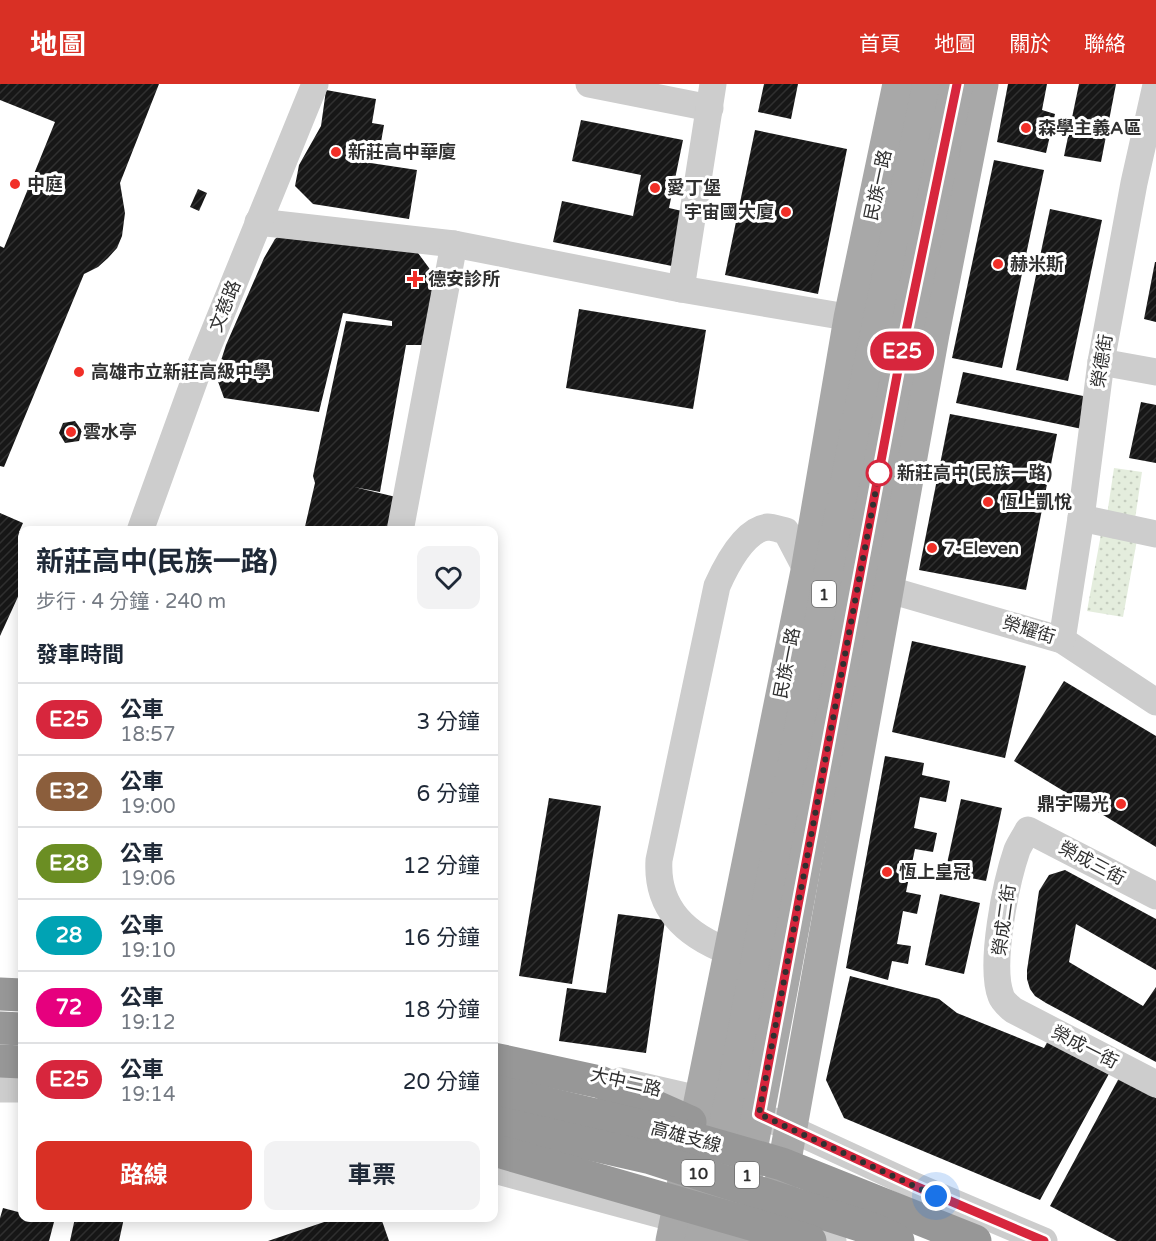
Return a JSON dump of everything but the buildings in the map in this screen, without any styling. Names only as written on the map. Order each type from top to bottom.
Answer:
[{"type":"highway","points":[[0,994],[18,995]]},
{"type":"highway","points":[[0,1028],[18,1029]]},
{"type":"highway","points":[[498,1060],[600,1082],[782,1164]]},
{"type":"highway","points":[[0,1061],[18,1062]]},
{"type":"highway","name":"高雄支線","points":[[498,1091],[676,1134],[782,1164],[975,1241]]},
{"type":"highway","name":"高雄支線","points":[[498,1123],[651,1158],[872,1229],[898,1241]]},
{"type":"highway","points":[[498,1151],[810,1241]]},
{"type":"main road","name":"民族一路","points":[[892,326],[899,84]]},
{"type":"main road","name":"民族一路","points":[[688,1232],[730,1107],[845,579],[892,326],[928,84]]},
{"type":"main road","name":"民族一路","points":[[771,1241],[791,1128],[845,579],[892,326],[957,84]]},
{"type":"main road","name":"民族一路","points":[[892,326],[982,84]]},
{"type":"main road","name":"民族一路","points":[[741,1239],[730,1107],[730,952],[845,579]]},
{"type":"street","name":"文慈路","points":[[142,526],[196,376],[315,84]]},
{"type":"street","points":[[589,84],[711,96],[681,289]]},
{"type":"street","name":"榮德街","points":[[1062,640],[1081,518],[1101,362],[1145,185],[1156,85]]},
{"type":"street","points":[[258,222],[454,244],[681,289],[892,326]]},
{"type":"street","points":[[401,526],[454,244]]},
{"type":"street","points":[[1101,362],[1156,372]]},
{"type":"street","points":[[1081,518],[1156,534]]},
{"type":"street","points":[[730,952],[709,944],[675,917],[666,903],[658,874],[658,860],[717,586],[725,566],[737,549],[759,530],[767,527],[786,531],[845,579]]},
{"type":"street","name":"榮耀街","points":[[845,579],[1062,640],[1156,702]]},
{"type":"street","name":"榮成三街","points":[[1029,830],[1156,896]]},
{"type":"street","name":"榮成二街","points":[[1013,1010],[1002,999],[998,984],[998,956],[1002,914],[1010,879],[1018,848],[1029,830]]},
{"type":"street","points":[[0,980],[18,981]]},
{"type":"street","points":[[0,1010],[18,1010]]},
{"type":"street","name":"榮成一街","points":[[1013,1010],[1156,1084]]},
{"type":"street","name":"大中二路","points":[[498,1053],[730,1107],[791,1128],[915,1186],[1044,1241]]},
{"type":"street","points":[[0,1089],[18,1089]]},
{"type":"street","points":[[498,1171],[688,1232],[741,1239]]},
{"type":"street","points":[[833,1241],[830,1231],[837,1206],[845,1190],[878,1183],[915,1186]]},
{"type":"green space","points":[[1114,468],[1142,472],[1135,519],[1107,515]]},
{"type":"green space","points":[[1101,534],[1137,540],[1123,617],[1087,611]]},
{"type":"bus line","name":"E25","points":[[957,84],[898,370],[759,1114],[915,1186],[1044,1241]]},
{"type":"place","name":"森學主義A區","points":[[1026,128]]},
{"type":"place","name":"新莊高中華廈","points":[[336,152]]},
{"type":"place","name":"中庭","points":[[15,184]]},
{"type":"place","name":"愛丁堡","points":[[655,188]]},
{"type":"place","name":"宇宙國大廈","points":[[786,212]]},
{"type":"place","name":"赫米斯","points":[[998,264]]},
{"type":"place","name":"德安診所","points":[[415,279]]},
{"type":"place","name":"高雄市立新莊高級中學","points":[[79,372]]},
{"type":"place","name":"雲水亭","points":[[71,432]]},
{"type":"place","name":"新莊高中(民族一路)","points":[[879,473]]},
{"type":"place","name":"恆上凱悅","points":[[988,502]]},
{"type":"place","name":"7-Eleven","points":[[932,548]]},
{"type":"place","name":"鼎宇陽光","points":[[1121,804]]},
{"type":"place","name":"恆上皇冠","points":[[887,872]]},
{"type":"route","points":[[879,473],[759,1114],[936,1196]]}]
